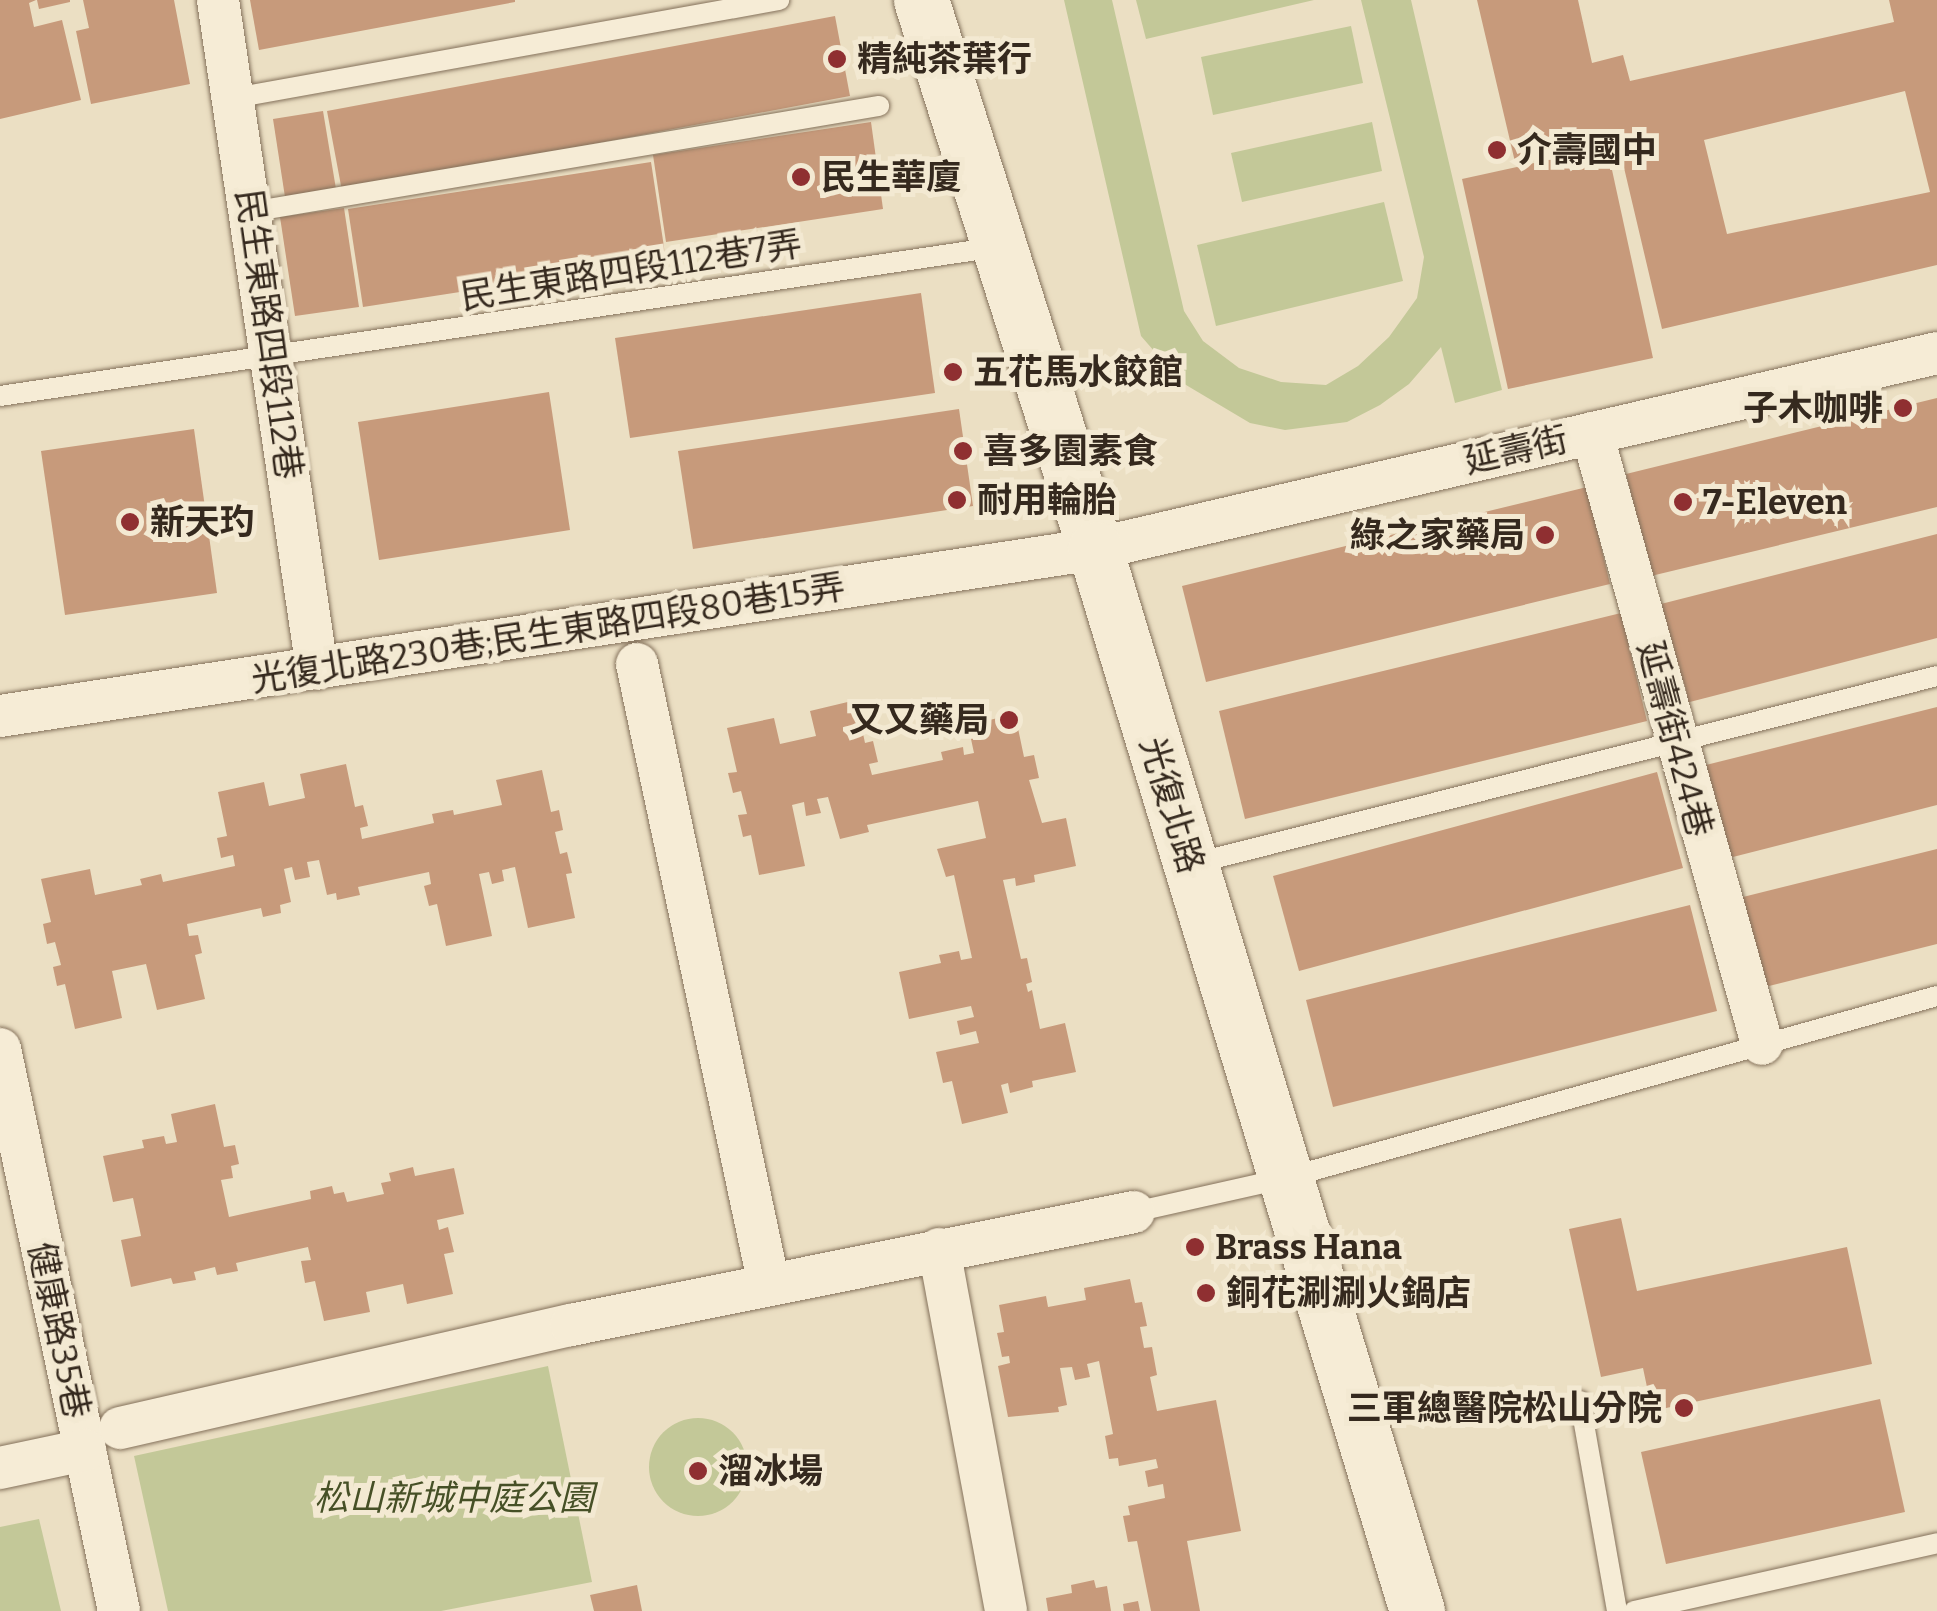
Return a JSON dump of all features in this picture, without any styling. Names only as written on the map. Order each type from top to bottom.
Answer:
[{"type":"street","name":"民生東路四段112巷","points":[[218,0],[317,670]]},
{"type":"street","name":"光復北路","points":[[921,0],[1095,549],[1418,1611]]},
{"type":"street","name":"延壽街","points":[[1095,549],[1937,353]]},
{"type":"street","name":"延壽街424巷","points":[[1592,433],[1762,1044]]},
{"type":"street","name":"光復北路230巷;民生東路四段80巷15弄","points":[[0,716],[1095,549]]},
{"type":"street","points":[[637,664],[769,1285]]},
{"type":"street","name":"健康路35巷","points":[[0,1049],[102,1439],[119,1611]]},
{"type":"street","points":[[0,1468],[102,1439],[769,1285],[1134,1212]]},
{"type":"street","points":[[939,1248],[1006,1611]]},
{"type":"lane","points":[[234,98],[779,0]]},
{"type":"lane","points":[[250,212],[879,106]]},
{"type":"lane","name":"民生東路四段112巷7弄","points":[[0,396],[999,247]]},
{"type":"lane","points":[[1190,864],[1937,676]]},
{"type":"lane","points":[[1134,1212],[1286,1178],[1937,996]]},
{"type":"lane","points":[[1580,1401],[1617,1611]]},
{"type":"lane","points":[[1634,1611],[1937,1544]]},
{"type":"green space","points":[[1064,0],[1112,0],[1184,311],[1203,341],[1239,368],[1281,382],[1326,385],[1358,366],[1389,337],[1417,298],[1424,257],[1361,0],[1411,0],[1502,390],[1455,403],[1441,347],[1409,384],[1380,405],[1347,422],[1285,430],[1250,423],[1181,382],[1141,336]]},
{"type":"green space","points":[[1136,0],[1314,0],[1146,39]]},
{"type":"green space","points":[[1351,26],[1363,83],[1213,115],[1201,57]]},
{"type":"green space","points":[[1372,122],[1382,171],[1242,202],[1231,153]]},
{"type":"green space","points":[[1384,202],[1403,281],[1216,326],[1197,245]]},
{"type":"green space","name":"松山新城中庭公園","points":[[548,1366],[592,1582],[441,1611],[168,1611],[134,1456]]},
{"type":"green space","name":"溜冰場","points":[[698,1418],[717,1422],[733,1432],[743,1448],[747,1467],[743,1486],[733,1502],[717,1512],[698,1516],[679,1512],[663,1502],[653,1486],[649,1467],[653,1448],[663,1432],[679,1422]]},
{"type":"green space","points":[[39,1519],[61,1611],[0,1611],[0,1527]]},
{"type":"building","points":[[0,0],[36,0],[29,3],[34,27],[62,20],[81,100],[0,119]]},
{"type":"building","points":[[37,0],[70,0],[70,2],[39,9]]},
{"type":"building","points":[[83,0],[174,0],[190,84],[91,104],[76,31],[89,28]]},
{"type":"building","points":[[250,0],[515,0],[515,2],[259,50]]},
{"type":"building","points":[[1477,0],[1578,0],[1592,63],[1623,55],[1630,81],[1894,22],[1889,0],[1937,0],[1937,265],[1662,329],[1617,138],[1515,162]],"holes":[[[1905,91],[1930,192],[1727,234],[1704,140]]]},
{"type":"building","points":[[835,16],[850,96],[342,191],[327,111]]},
{"type":"building","points":[[323,111],[336,189],[285,197],[273,119]]},
{"type":"building","name":"民生華廈","points":[[871,122],[883,209],[666,242],[653,155]]},
{"type":"building","points":[[1607,147],[1653,358],[1508,389],[1462,179]]},
{"type":"building","points":[[651,162],[666,260],[363,307],[348,209]]},
{"type":"building","points":[[344,208],[359,307],[295,316],[280,217]]},
{"type":"building","points":[[921,293],[935,393],[630,438],[615,338]]},
{"type":"building","points":[[549,392],[570,530],[379,560],[358,422]]},
{"type":"building","points":[[1937,398],[1937,507],[1651,576],[1626,474]]},
{"type":"building","points":[[959,409],[973,506],[693,549],[678,451]]},
{"type":"building","name":"新天玓","points":[[194,429],[217,593],[65,615],[41,451]]},
{"type":"building","points":[[1587,487],[1610,584],[1206,682],[1182,586]]},
{"type":"building","points":[[1937,534],[1937,638],[1682,704],[1657,605]]},
{"type":"building","points":[[1621,613],[1647,721],[1245,819],[1219,711]]},
{"type":"building","points":[[856,700],[865,743],[873,741],[878,762],[869,764],[872,775],[943,760],[941,752],[963,747],[964,755],[974,753],[968,725],[1015,714],[1024,757],[1034,755],[1039,778],[1029,780],[1042,823],[1066,818],[1076,866],[1034,875],[1035,882],[1016,886],[1015,878],[1003,880],[1021,959],[1027,958],[1032,982],[1026,984],[1028,992],[1032,990],[1040,1029],[1065,1023],[1076,1072],[1032,1081],[1033,1087],[1010,1093],[1008,1083],[1001,1085],[1008,1113],[962,1124],[952,1081],[943,1083],[936,1052],[979,1043],[976,1031],[960,1035],[957,1021],[974,1017],[971,1006],[909,1019],[899,972],[941,963],[939,955],[959,951],[961,960],[972,958],[954,875],[946,877],[937,849],[986,838],[978,801],[867,825],[869,832],[840,839],[828,797],[817,799],[821,813],[806,816],[804,802],[792,805],[805,866],[759,875],[751,835],[743,837],[738,815],[747,814],[741,791],[733,793],[728,773],[737,772],[727,728],[774,718],[780,744],[816,736],[810,711]]},
{"type":"building","points":[[1937,707],[1937,805],[1725,859],[1702,766]]},
{"type":"building","points":[[346,764],[355,807],[363,805],[368,826],[360,828],[362,839],[434,823],[432,814],[453,810],[454,815],[502,805],[496,780],[542,770],[551,812],[559,810],[563,830],[555,832],[560,854],[567,852],[572,873],[566,874],[575,918],[528,928],[515,867],[502,870],[504,881],[492,884],[489,872],[479,874],[492,936],[446,946],[437,904],[429,906],[424,886],[431,884],[429,872],[358,887],[360,895],[337,900],[336,893],[327,895],[319,860],[307,862],[310,877],[295,880],[292,867],[284,869],[291,902],[280,905],[281,913],[263,917],[261,908],[187,924],[189,936],[198,935],[202,953],[195,955],[205,999],[157,1010],[146,964],[112,971],[122,1018],[75,1029],[65,984],[57,986],[53,967],[61,965],[55,942],[47,944],[43,924],[51,922],[41,879],[90,869],[95,895],[142,885],[140,879],[161,874],[163,882],[235,866],[233,855],[221,858],[217,838],[227,836],[218,792],[264,782],[269,806],[305,798],[300,774]]},
{"type":"building","points":[[1657,772],[1683,868],[1299,971],[1273,876]]},
{"type":"building","points":[[1937,849],[1937,944],[1761,988],[1739,898]]},
{"type":"building","points":[[1690,905],[1717,1011],[1333,1107],[1306,1000]]},
{"type":"building","points":[[215,1104],[224,1147],[235,1145],[239,1164],[231,1166],[233,1178],[221,1180],[229,1217],[311,1199],[310,1191],[332,1186],[334,1194],[344,1192],[347,1202],[384,1194],[381,1183],[391,1181],[389,1173],[413,1167],[415,1176],[454,1168],[464,1214],[437,1220],[439,1230],[448,1227],[454,1252],[444,1254],[453,1294],[407,1304],[403,1284],[366,1292],[370,1312],[324,1321],[315,1281],[305,1283],[301,1261],[311,1260],[308,1247],[236,1263],[238,1271],[217,1275],[215,1267],[194,1272],[196,1280],[173,1284],[171,1278],[131,1287],[121,1240],[141,1236],[133,1198],[113,1202],[103,1156],[144,1148],[142,1140],[164,1136],[166,1144],[177,1142],[171,1114]]},
{"type":"building","points":[[1621,1218],[1637,1291],[1847,1247],[1872,1364],[1652,1411],[1643,1368],[1601,1377],[1569,1229]]},
{"type":"building","points":[[1130,1279],[1135,1303],[1142,1302],[1147,1326],[1140,1327],[1144,1348],[1152,1347],[1157,1375],[1150,1377],[1157,1411],[1216,1400],[1241,1531],[1187,1541],[1200,1611],[1151,1611],[1137,1541],[1128,1542],[1123,1516],[1130,1515],[1128,1506],[1165,1498],[1163,1484],[1148,1487],[1145,1471],[1158,1468],[1156,1459],[1119,1466],[1118,1458],[1109,1459],[1105,1436],[1113,1434],[1099,1361],[1087,1364],[1090,1377],[1075,1380],[1072,1367],[1060,1368],[1067,1405],[1058,1407],[1059,1412],[1008,1417],[998,1366],[1010,1363],[1009,1356],[1002,1357],[997,1333],[1004,1332],[999,1305],[1046,1296],[1048,1307],[1086,1300],[1084,1288]]},
{"type":"building","points":[[1880,1399],[1905,1512],[1666,1564],[1641,1452]]},
{"type":"building","points":[[1094,1580],[1096,1588],[1107,1586],[1111,1611],[1048,1611],[1046,1598],[1072,1593],[1071,1585]]},
{"type":"building","points":[[637,1585],[642,1611],[594,1611],[590,1595]]},
{"type":"building","points":[[1138,1601],[1140,1611],[1124,1611],[1123,1604]]},
{"type":"place","name":"精純茶葉行","points":[[837,59]]},
{"type":"place","name":"介壽國中","points":[[1497,150]]},
{"type":"place","name":"民生華廈","points":[[801,177]]},
{"type":"place","name":"五花馬水餃館","points":[[953,372]]},
{"type":"place","name":"子木咖啡","points":[[1903,408]]},
{"type":"place","name":"喜多園素食","points":[[963,451]]},
{"type":"place","name":"耐用輪胎","points":[[957,500]]},
{"type":"place","name":"7-Eleven","points":[[1683,502]]},
{"type":"place","name":"新天玓","points":[[130,522]]},
{"type":"place","name":"綠之家藥局","points":[[1545,535]]},
{"type":"place","name":"又又藥局","points":[[1009,720]]},
{"type":"place","name":"Brass Hana","points":[[1195,1247]]},
{"type":"place","name":"銅花涮涮火鍋店","points":[[1206,1293]]},
{"type":"place","name":"三軍總醫院松山分院","points":[[1684,1408]]},
{"type":"place","name":"溜冰場","points":[[698,1471]]}]
